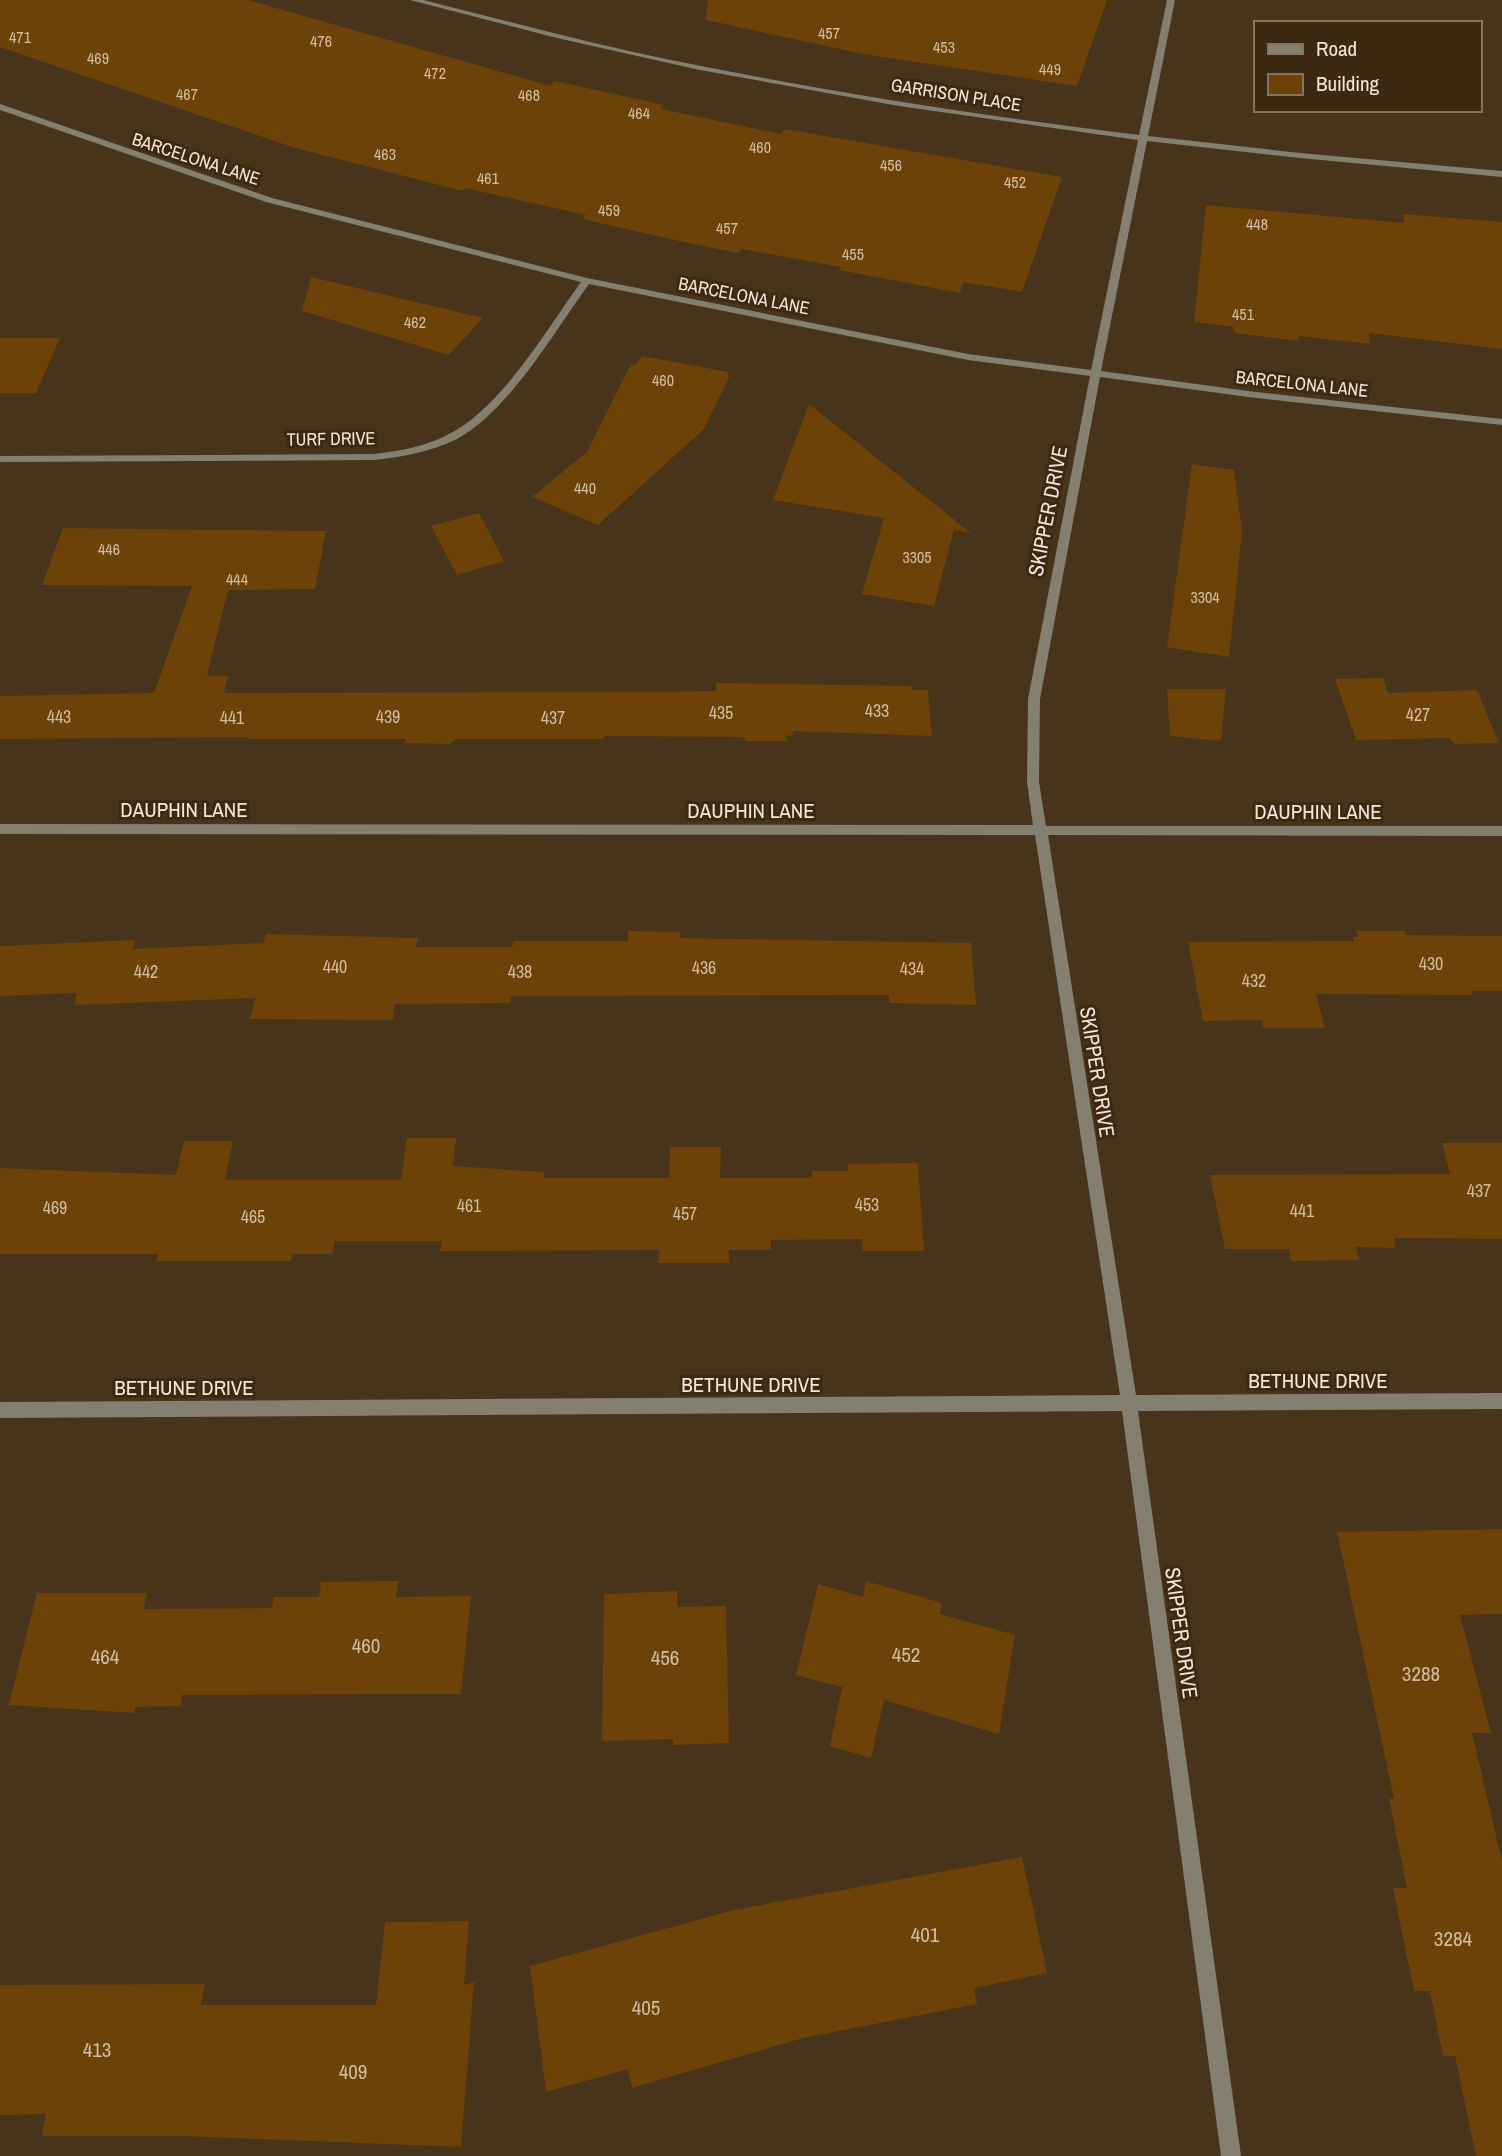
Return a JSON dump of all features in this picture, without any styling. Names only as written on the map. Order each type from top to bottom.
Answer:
[{"type":"street","name":"GARRISON PLACE","points":[[414,0],[698,67],[1037,124],[1143,138],[1502,174]]},
{"type":"street","name":"SKIPPER DRIVE","points":[[1171,0],[1095,375],[1034,699],[1033,782],[1038,831],[1129,1403],[1231,2156]]},
{"type":"street","name":"BARCELONA LANE","points":[[0,107],[269,200],[440,246],[587,281],[968,357],[1095,375],[1502,422]]},
{"type":"street","name":"TURF DRIVE","points":[[0,459],[374,457],[430,447],[460,433],[484,415],[587,281]]},
{"type":"street","name":"DAUPHIN LANE","points":[[0,829],[1502,831]]},
{"type":"street","name":"BETHUNE DRIVE","points":[[0,1410],[1502,1401]]},
{"type":"building","points":[[0,0],[248,0],[550,86],[555,81],[664,105],[661,109],[781,134],[785,129],[1062,177],[1022,292],[963,282],[960,293],[839,270],[841,267],[742,249],[738,253],[679,241],[582,219],[586,215],[465,188],[462,191],[292,147],[0,47]]},
{"type":"building","points":[[708,0],[1107,0],[1077,86],[863,54],[706,20]]},
{"type":"building","points":[[1206,205],[1404,223],[1403,214],[1502,222],[1502,349],[1369,333],[1370,344],[1299,336],[1298,341],[1234,333],[1234,327],[1194,322]]},
{"type":"building","points":[[311,277],[483,318],[449,355],[302,311]]},
{"type":"building","points":[[0,338],[60,338],[36,393],[0,393]]},
{"type":"building","points":[[642,356],[728,372],[727,375],[730,375],[704,429],[598,525],[532,497],[587,452],[631,364],[636,365]]},
{"type":"building","points":[[809,404],[971,533],[954,530],[934,606],[862,594],[884,518],[773,500]]},
{"type":"building","points":[[1192,464],[1234,470],[1242,531],[1229,657],[1167,647]]},
{"type":"building","points":[[479,513],[504,561],[457,575],[431,526]]},
{"type":"building","points":[[63,528],[326,531],[315,589],[228,590],[207,676],[228,676],[224,693],[716,691],[716,683],[913,686],[912,690],[928,690],[932,736],[793,731],[793,735],[786,736],[787,741],[746,741],[744,737],[604,736],[604,739],[456,739],[450,744],[406,743],[406,739],[249,737],[0,739],[0,696],[154,693],[192,586],[42,585]]},
{"type":"building","points":[[1383,678],[1388,693],[1477,690],[1499,743],[1455,744],[1449,738],[1356,740],[1335,679]]},
{"type":"building","points":[[1167,689],[1226,689],[1221,741],[1170,736]]},
{"type":"building","points":[[628,931],[680,932],[680,938],[971,943],[976,1005],[889,1003],[889,995],[512,996],[509,1003],[395,1004],[393,1020],[250,1019],[255,998],[74,1005],[77,993],[0,996],[0,946],[135,940],[133,949],[263,943],[266,934],[418,938],[416,947],[512,947],[513,941],[628,941]]},
{"type":"building","points":[[1356,931],[1405,931],[1406,935],[1502,936],[1502,991],[1472,991],[1472,995],[1316,994],[1325,1028],[1263,1028],[1262,1020],[1203,1021],[1188,942],[1354,941],[1353,937],[1358,937]]},
{"type":"building","points":[[407,1138],[456,1138],[453,1166],[544,1172],[544,1178],[669,1178],[670,1147],[721,1147],[720,1178],[812,1178],[812,1171],[848,1171],[848,1164],[918,1163],[924,1251],[862,1251],[862,1239],[771,1240],[771,1250],[729,1250],[729,1263],[658,1263],[659,1250],[440,1251],[442,1241],[335,1241],[332,1254],[292,1254],[291,1261],[156,1261],[158,1254],[0,1254],[0,1168],[176,1175],[184,1141],[233,1141],[225,1180],[401,1180]]},
{"type":"building","points":[[1442,1143],[1502,1143],[1502,1239],[1394,1238],[1396,1248],[1356,1247],[1359,1260],[1291,1261],[1289,1249],[1225,1249],[1210,1175],[1450,1174]]},
{"type":"building","points":[[1502,1529],[1502,1614],[1460,1615],[1491,1733],[1472,1733],[1502,1861],[1502,2156],[1476,2156],[1455,2056],[1443,2056],[1430,1991],[1414,1991],[1393,1888],[1407,1888],[1389,1799],[1394,1799],[1337,1532]]},
{"type":"building","points":[[398,1581],[396,1597],[471,1596],[461,1694],[182,1695],[180,1706],[135,1707],[134,1713],[9,1705],[37,1593],[147,1593],[144,1609],[272,1608],[274,1597],[319,1597],[321,1582]]},
{"type":"building","points":[[866,1581],[942,1603],[940,1614],[1015,1635],[999,1734],[884,1700],[871,1758],[830,1746],[842,1687],[796,1675],[818,1584],[863,1597]]},
{"type":"building","points":[[677,1591],[677,1607],[726,1606],[729,1743],[673,1745],[673,1739],[602,1741],[604,1594]]},
{"type":"building","points":[[1022,1857],[1047,1973],[974,1988],[977,2004],[803,2038],[632,2088],[628,2069],[546,2092],[530,1966],[734,1910]]},
{"type":"building","points":[[469,1921],[464,1985],[474,1982],[461,2147],[181,2136],[42,2136],[46,2114],[0,2115],[0,1985],[205,1984],[201,2005],[376,2005],[385,1922]]}]
